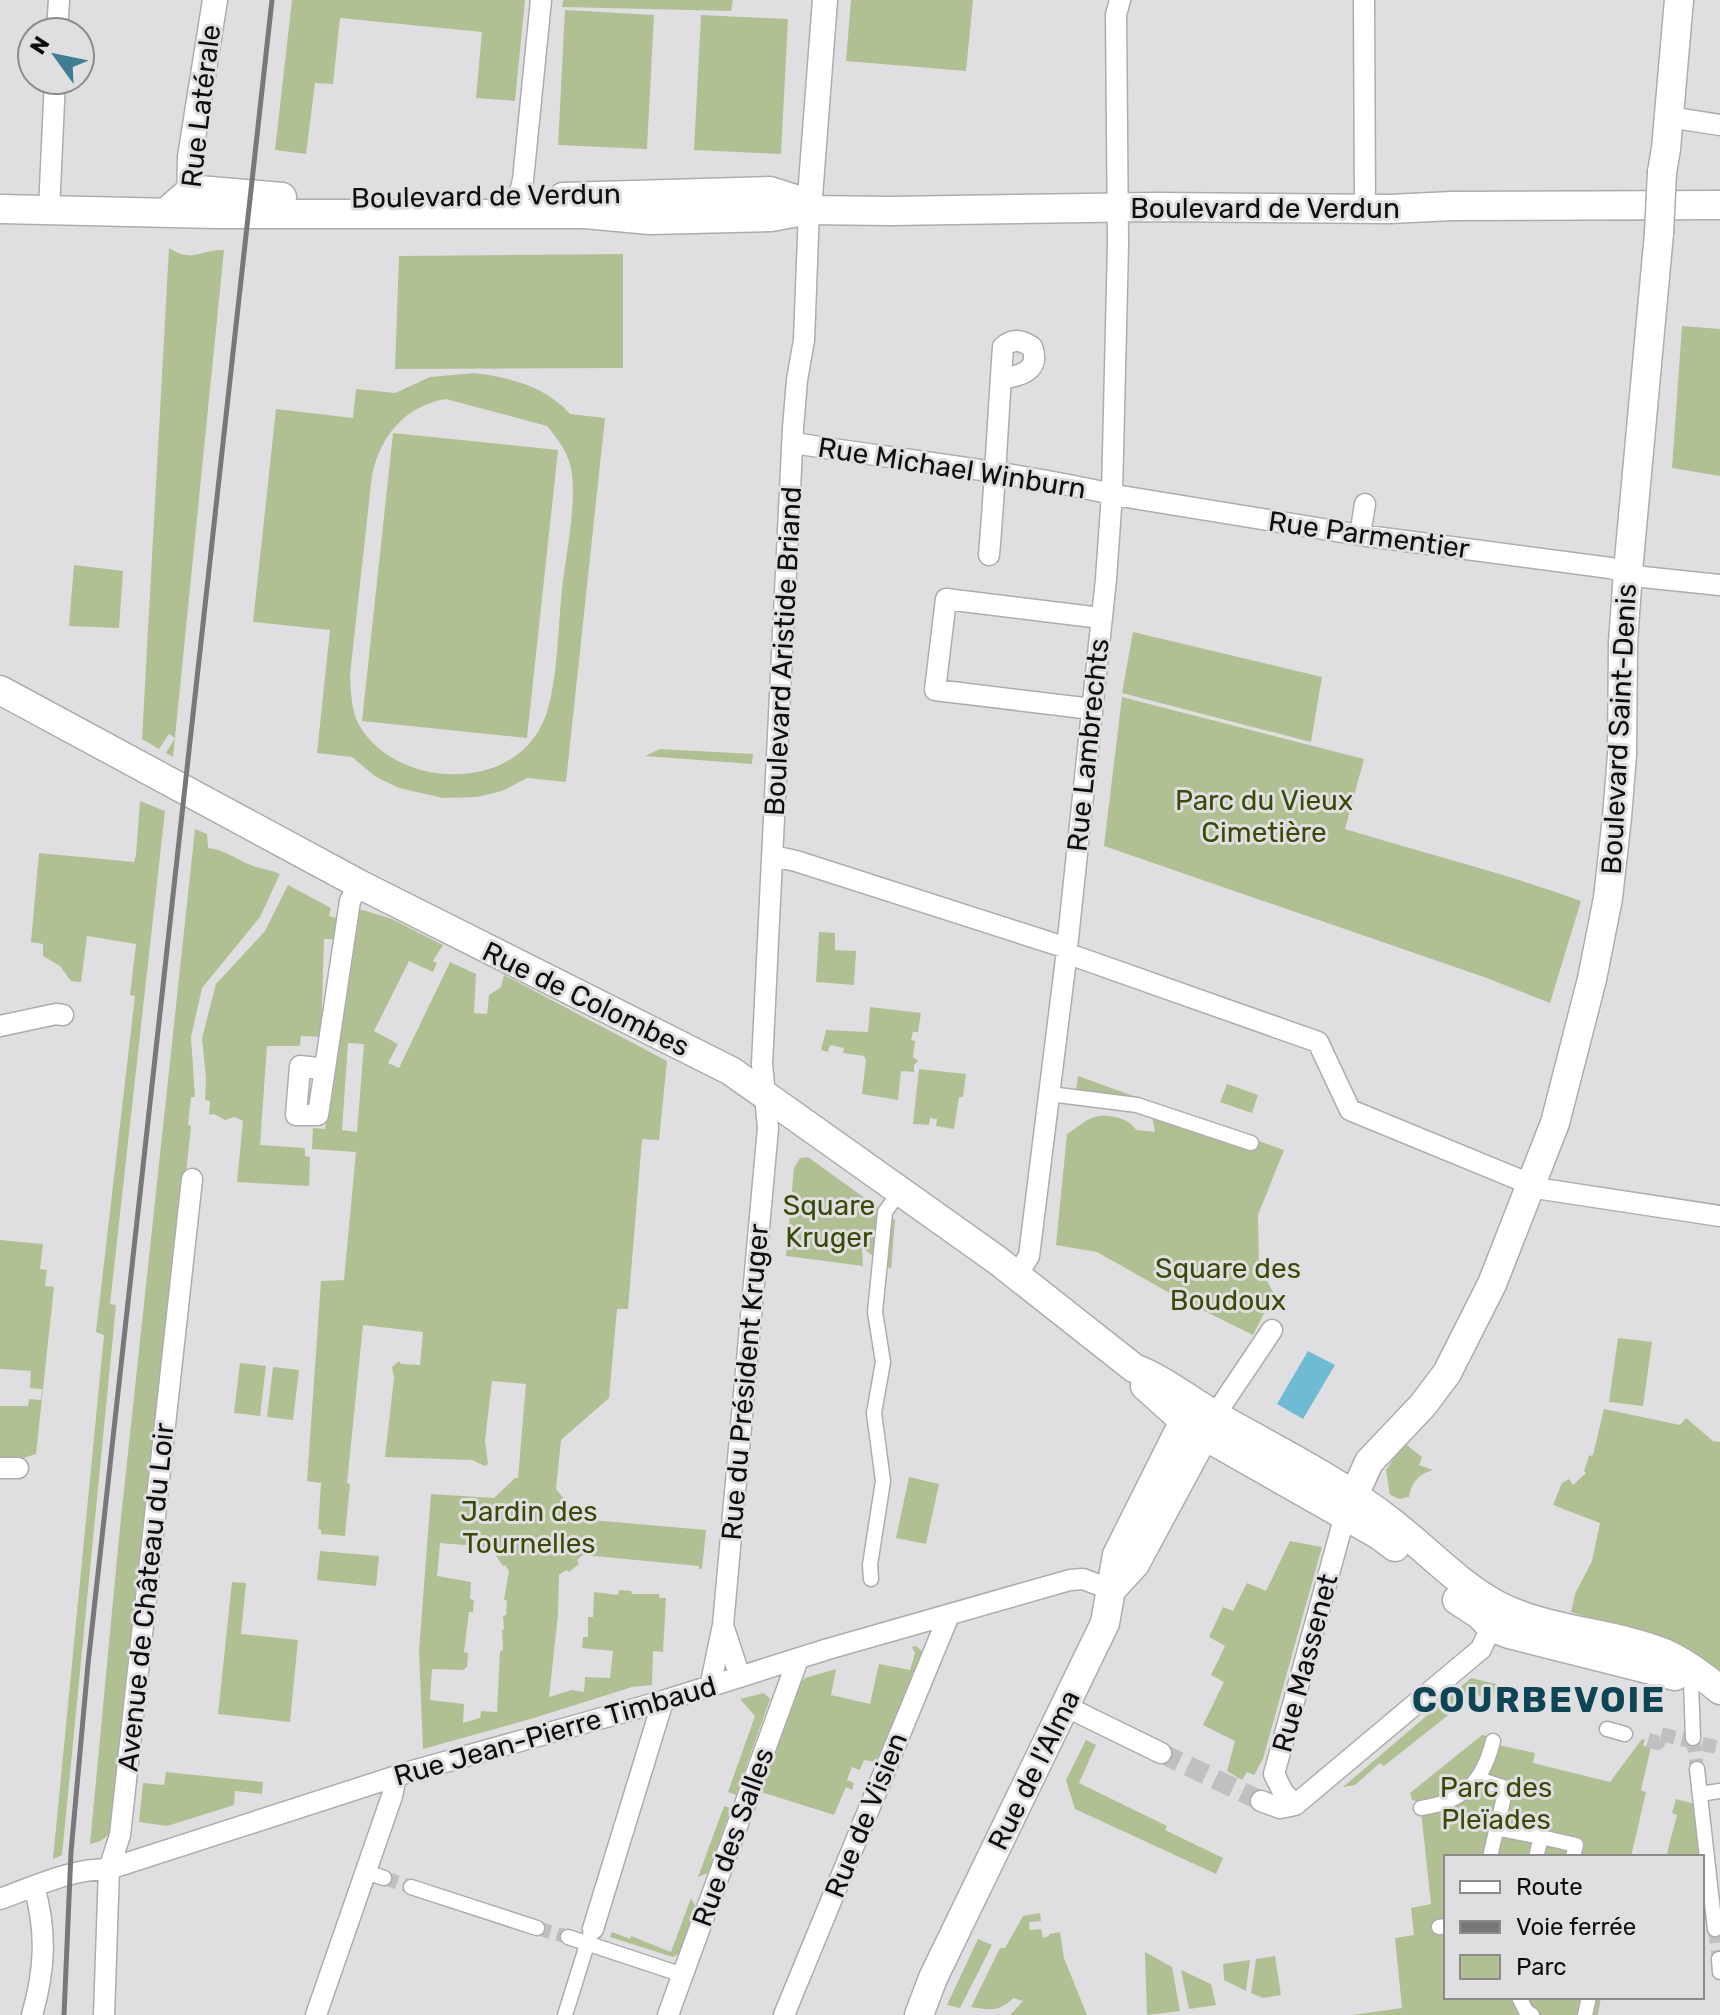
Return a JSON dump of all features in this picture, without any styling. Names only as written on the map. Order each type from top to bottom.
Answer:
[{"type":"main road","name":"Boulevard Saint-Denis","points":[[1349,1505],[1376,1453],[1423,1405],[1447,1373],[1492,1284],[1555,1123],[1592,979],[1608,898],[1622,755],[1623,643],[1628,571],[1679,0]]},
{"type":"main road","name":"Boulevard de Verdun","points":[[0,209],[515,205],[650,220],[760,218],[809,210],[1720,205]]},
{"type":"main road","name":"Rue de Colombes","points":[[0,690],[359,884],[713,1062],[763,1092],[1017,1275],[1134,1368],[1155,1397],[1200,1419],[1349,1505],[1394,1524],[1457,1578],[1495,1616]]},
{"type":"main road","name":"Rue de l'Alma","points":[[1112,1590],[1135,1564],[1200,1419]]},
{"type":"main road","name":"Rue de l'Alma","points":[[919,2015],[1105,1623],[1117,1555],[1200,1419]]},
{"type":"main road","points":[[1495,1616],[1532,1641],[1634,1664],[1691,1682],[1720,1699]]},
{"type":"main road","points":[[1495,1616],[1537,1620],[1667,1654],[1720,1690]]},
{"type":"street","name":"Rue Latérale","points":[[181,206],[215,0]]},
{"type":"street","points":[[515,205],[541,0]]},
{"type":"street","points":[[809,210],[825,0]]},
{"type":"street","name":"Rue Lambrechts","points":[[1017,1275],[1029,1256],[1050,1094],[1112,494],[1117,208],[1116,15],[1120,0]]},
{"type":"street","points":[[1364,0],[1365,209]]},
{"type":"street","points":[[49,210],[54,96]]},
{"type":"street","points":[[1669,117],[1720,125]]},
{"type":"street","name":"Boulevard Aristide Briand","points":[[763,1092],[793,443],[797,380],[804,340],[809,210]]},
{"type":"street","points":[[989,555],[1001,379]]},
{"type":"street","name":"Rue Michael Winburn","points":[[793,443],[996,472],[1112,494]]},
{"type":"street","name":"Rue Parmentier","points":[[1112,494],[1360,535],[1628,571],[1643,577],[1720,585]]},
{"type":"street","points":[[1360,535],[1365,504]]},
{"type":"street","points":[[1092,709],[935,690],[946,599],[1101,618]]},
{"type":"street","points":[[773,856],[1067,950],[1318,1042],[1350,1110],[1531,1186],[1720,1216]]},
{"type":"street","points":[[325,1069],[350,901],[359,884]]},
{"type":"street","points":[[0,1026],[63,1015]]},
{"type":"street","name":"Rue du Président Kruger","points":[[710,1687],[723,1625],[768,1128],[763,1092]]},
{"type":"street","points":[[1050,1094],[1137,1105],[1251,1143]]},
{"type":"street","name":"Avenue de Château du Loir","points":[[104,2015],[109,1869],[120,1835],[192,1179]]},
{"type":"street","points":[[870,1572],[883,1481],[874,1413],[883,1362],[875,1312],[885,1212],[901,1190]]},
{"type":"street","points":[[1200,1419],[1272,1330]]},
{"type":"street","name":"Rue Massenet","points":[[1295,1805],[1277,1783],[1274,1774],[1349,1505]]},
{"type":"street","name":"Rue Jean-Pierre Timbaud","points":[[0,1899],[91,1869],[109,1869],[396,1776],[663,1701],[1070,1580],[1083,1579],[1112,1590]]},
{"type":"street","name":"Rue de Visien","points":[[784,2015],[949,1615]]},
{"type":"street","points":[[1261,1801],[1280,1808],[1295,1805],[1481,1649],[1495,1616]]},
{"type":"street","name":"Rue du Président Kruger","points":[[723,1625],[740,1677]]},
{"type":"street","name":"Rue des Salles","points":[[668,2015],[798,1659]]},
{"type":"street","points":[[1691,1682],[1693,1738]]},
{"type":"street","points":[[565,2015],[663,1701]]},
{"type":"street","points":[[1065,1706],[1161,1753]]},
{"type":"street","points":[[1607,1729],[1625,1734]]},
{"type":"street","points":[[1421,1808],[1444,1805],[1478,1779],[1485,1769],[1493,1741]]},
{"type":"street","points":[[1697,1769],[1715,1929]]},
{"type":"street","points":[[316,2015],[375,1875],[396,1776]]},
{"type":"street","points":[[1478,1779],[1506,1788],[1490,1855]]},
{"type":"street","points":[[1700,1794],[1720,1791]]},
{"type":"street","points":[[1495,1828],[1576,1845],[1574,1855]]},
{"type":"street","points":[[1536,1855],[1541,1837]]},
{"type":"street","points":[[32,2015],[42,1980],[44,1945],[40,1907],[34,1886]]},
{"type":"street","points":[[411,1887],[537,1928]]},
{"type":"street","points":[[568,1937],[590,1936],[683,1975]]},
{"type":"street","points":[[1519,1999],[1532,2015]]},
{"type":"green space","points":[[292,0],[525,0],[515,101],[476,98],[482,32],[340,18],[333,84],[315,83],[306,154],[275,150]]},
{"type":"green space","points":[[563,0],[733,0],[731,11],[562,7]]},
{"type":"green space","points":[[851,0],[973,0],[966,71],[846,61]]},
{"type":"green space","points":[[565,10],[654,15],[647,149],[558,145]]},
{"type":"green space","points":[[701,15],[788,19],[781,154],[694,150]]},
{"type":"green space","points":[[169,248],[184,255],[224,250],[175,738],[169,734],[159,749],[142,739]]},
{"type":"green space","points":[[623,254],[623,368],[395,369],[399,256]]},
{"type":"green space","points":[[1682,326],[1720,329],[1720,476],[1672,468]]},
{"type":"green space","points":[[475,373],[502,378],[550,396],[570,414],[605,418],[566,782],[527,778],[502,791],[477,797],[443,798],[399,788],[376,777],[352,757],[317,753],[330,630],[253,622],[276,409],[353,418],[356,389],[395,393],[430,377]],"holes":[[[446,399],[547,426],[566,455],[571,467],[573,488],[555,670],[546,715],[527,746],[508,761],[486,770],[462,774],[437,773],[413,767],[391,757],[372,742],[358,723],[352,700],[350,675],[376,461],[389,435],[407,416],[418,408]]]},
{"type":"green space","points":[[393,433],[558,450],[527,738],[362,721]]},
{"type":"green space","points":[[74,565],[123,571],[119,628],[69,626]]},
{"type":"green space","points":[[1133,632],[1322,677],[1311,742],[1122,693]]},
{"type":"green space","name":"Parc du Vieux Cimetière","points":[[1122,697],[1364,759],[1345,829],[1581,901],[1550,1003],[1484,977],[1104,846]]},
{"type":"green space","points":[[175,738],[173,757],[166,753]]},
{"type":"green space","points":[[660,749],[753,754],[752,764],[645,756]]},
{"type":"green space","points":[[140,801],[165,811],[110,1304],[116,1305],[62,1855],[53,1859],[104,1335],[96,1332],[135,996],[130,995],[136,944],[87,936],[81,982],[71,981],[60,966],[43,956],[43,944],[31,942],[39,853],[134,862]]},
{"type":"green space","points":[[195,829],[207,834],[208,848],[280,874],[260,917],[202,988],[191,1037],[195,1097],[191,1097],[188,1125],[191,1126],[120,1799],[108,1836],[90,1844],[120,1527]]},
{"type":"green space","points":[[288,885],[331,908],[329,916],[337,918],[339,913],[335,939],[324,939],[321,1037],[301,1036],[300,1046],[267,1046],[260,1145],[305,1148],[305,1156],[310,1157],[309,1186],[237,1182],[243,1121],[235,1117],[225,1120],[214,1114],[209,1115],[210,1101],[205,1100],[202,1038],[216,984],[265,931]]},
{"type":"green space","name":"Jardin des Tournelles","points":[[363,910],[392,919],[443,945],[433,961],[437,963],[433,972],[409,961],[374,1031],[398,1044],[388,1063],[399,1068],[450,962],[476,974],[474,1013],[487,1014],[489,995],[501,987],[504,975],[667,1061],[659,1140],[642,1139],[628,1309],[617,1309],[609,1398],[561,1440],[556,1489],[580,1519],[706,1530],[702,1569],[699,1566],[583,1555],[577,1560],[579,1564],[559,1575],[549,1697],[572,1690],[584,1692],[585,1677],[610,1678],[613,1651],[582,1648],[583,1637],[588,1637],[588,1617],[593,1617],[594,1592],[618,1595],[619,1590],[631,1591],[632,1594],[659,1594],[659,1598],[666,1598],[663,1652],[653,1651],[652,1685],[632,1687],[423,1749],[419,1651],[431,1494],[494,1498],[518,1478],[526,1384],[492,1381],[485,1441],[488,1464],[485,1466],[472,1460],[385,1457],[394,1378],[392,1367],[399,1361],[401,1364],[420,1365],[423,1332],[363,1325],[347,1483],[350,1484],[345,1536],[321,1534],[318,1529],[321,1483],[307,1481],[321,1281],[344,1280],[356,1152],[312,1149],[313,1128],[325,1129],[354,911]],"holes":[[[348,1043],[364,1044],[357,1132],[342,1130]],[[440,1543],[490,1547],[509,1571],[504,1600],[507,1600],[506,1615],[503,1616],[497,1712],[481,1711],[480,1718],[463,1723],[464,1704],[430,1700],[432,1669],[463,1670],[467,1667],[468,1653],[464,1652],[469,1612],[473,1612],[474,1600],[470,1599],[471,1582],[437,1576]]]},
{"type":"green space","points":[[819,932],[835,933],[835,950],[856,951],[854,985],[816,982]]},
{"type":"green space","points":[[870,1007],[921,1013],[918,1032],[913,1032],[911,1040],[915,1041],[913,1057],[918,1061],[914,1072],[901,1071],[898,1100],[862,1094],[864,1056],[843,1053],[844,1048],[830,1045],[828,1052],[821,1050],[826,1030],[868,1032]]},
{"type":"green space","points":[[919,1069],[966,1074],[954,1129],[936,1126],[937,1119],[930,1118],[929,1125],[913,1124]]},
{"type":"green space","name":"Square des Boudoux","points":[[1078,1076],[1284,1150],[1258,1215],[1259,1265],[1274,1294],[1253,1335],[1182,1300],[1097,1252],[1056,1245],[1067,1134],[1100,1116],[1124,1120],[1136,1130],[1155,1132],[1152,1116],[1076,1091]]},
{"type":"green space","points":[[1227,1084],[1258,1095],[1252,1113],[1220,1102]]},
{"type":"green space","name":"Square Kruger","points":[[808,1157],[895,1220],[891,1269],[862,1248],[863,1266],[786,1256],[794,1168],[800,1158]]},
{"type":"green space","points":[[0,1240],[43,1244],[40,1269],[47,1270],[45,1286],[54,1287],[36,1454],[0,1460],[0,1406],[28,1406],[29,1399],[41,1400],[42,1389],[30,1388],[31,1371],[0,1369]]},
{"type":"green space","points":[[1618,1338],[1652,1342],[1643,1406],[1609,1402]]},
{"type":"green space","points":[[240,1363],[266,1366],[260,1416],[234,1413]]},
{"type":"green space","points":[[273,1367],[299,1370],[293,1420],[267,1417]]},
{"type":"green space","points":[[1604,1409],[1680,1425],[1686,1418],[1713,1441],[1720,1442],[1720,1677],[1664,1642],[1571,1612],[1575,1594],[1592,1561],[1600,1523],[1553,1505],[1562,1483],[1569,1479],[1573,1485],[1586,1473],[1584,1471],[1589,1456],[1593,1455]]},
{"type":"green space","points":[[1404,1443],[1422,1457],[1419,1465],[1433,1470],[1416,1479],[1409,1497],[1400,1499],[1390,1495],[1386,1470]]},
{"type":"green space","points":[[909,1477],[939,1484],[926,1544],[896,1538]]},
{"type":"green space","points":[[1290,1541],[1322,1547],[1263,1759],[1254,1775],[1247,1772],[1242,1780],[1227,1771],[1235,1741],[1203,1725],[1224,1682],[1211,1675],[1225,1646],[1209,1637],[1223,1607],[1233,1611],[1247,1583],[1266,1591]]},
{"type":"green space","points":[[320,1551],[379,1556],[376,1586],[317,1580]]},
{"type":"green space","points":[[232,1582],[246,1583],[241,1634],[298,1640],[290,1722],[218,1714]]},
{"type":"green space","points":[[916,1646],[923,1652],[876,1762],[864,1760],[860,1770],[852,1767],[847,1780],[854,1783],[852,1790],[846,1787],[834,1815],[761,1792],[800,1683],[805,1678],[836,1669],[831,1695],[870,1704],[879,1664],[910,1670],[915,1653],[912,1647]]},
{"type":"green space","points":[[1471,1678],[1496,1684],[1493,1698],[1477,1695],[1474,1703],[1466,1701],[1384,1766],[1380,1763],[1355,1785],[1343,1787]]},
{"type":"green space","points":[[764,1693],[770,1699],[736,1795],[728,1792],[755,1716],[740,1699]]},
{"type":"green space","name":"Parc des Pleïades","points":[[1482,1735],[1490,1737],[1489,1743],[1535,1753],[1533,1763],[1610,1782],[1642,1739],[1645,1740],[1643,1746],[1651,1747],[1641,1790],[1646,1792],[1631,1855],[1444,1855],[1444,1999],[1601,1999],[1598,2015],[1352,2015],[1402,2008],[1395,1938],[1414,1935],[1411,1908],[1431,1904],[1420,1802],[1412,1800],[1410,1793]]},
{"type":"green space","points":[[1086,1740],[1096,1745],[1079,1783],[1167,1826],[1165,1830],[1223,1858],[1216,1874],[1075,1809],[1066,1780]]},
{"type":"green space","points":[[166,1772],[263,1782],[262,1794],[235,1791],[234,1805],[167,1826],[139,1822],[143,1783],[164,1785]]},
{"type":"green space","points":[[1676,1799],[1695,1804],[1699,1855],[1667,1855],[1677,1815],[1672,1813]]},
{"type":"green space","points":[[724,1806],[731,1808],[708,1873],[698,1877]]},
{"type":"green space","points":[[691,1898],[696,1907],[680,1953],[673,1957],[610,1937],[612,1932],[630,1939],[631,1936],[671,1952]]},
{"type":"green space","points":[[1040,1913],[1041,1921],[1029,1922],[1030,1930],[1041,1929],[1043,1938],[1060,1932],[1064,1958],[1087,2015],[1010,2015],[1023,2001],[1013,1998],[1004,2006],[994,2009],[971,2007],[1000,1948],[1005,1948],[1023,1916]]},
{"type":"green space","points":[[978,1939],[992,1945],[960,2008],[947,2005]]},
{"type":"green space","points":[[1145,1952],[1172,1967],[1180,2011],[1147,2015]]},
{"type":"green space","points":[[1275,1956],[1281,1995],[1263,1998],[1251,1993],[1256,1959]]},
{"type":"green space","points":[[1250,1960],[1246,1991],[1224,1980],[1223,1964]]},
{"type":"green space","points":[[1181,1970],[1211,1984],[1216,2005],[1189,2009]]},
{"type":"water","points":[[1308,1351],[1335,1365],[1303,1419],[1277,1404]]},
{"type":"tunnel","points":[[1648,1740],[1658,1743],[1660,1734],[1720,1748]]},
{"type":"tunnel","points":[[1693,1738],[1697,1769]]},
{"type":"tunnel","points":[[1161,1753],[1261,1801]]},
{"type":"tunnel","points":[[384,1878],[411,1887]]},
{"type":"tunnel","points":[[537,1928],[568,1937]]},
{"type":"tunnel","points":[[1715,1929],[1719,1959]]},
{"type":"railway","points":[[64,2015],[71,1852],[88,1664],[272,0]]},
{"type":"district","name":"COURBEVOIE","points":[[1539,1699]]}]
